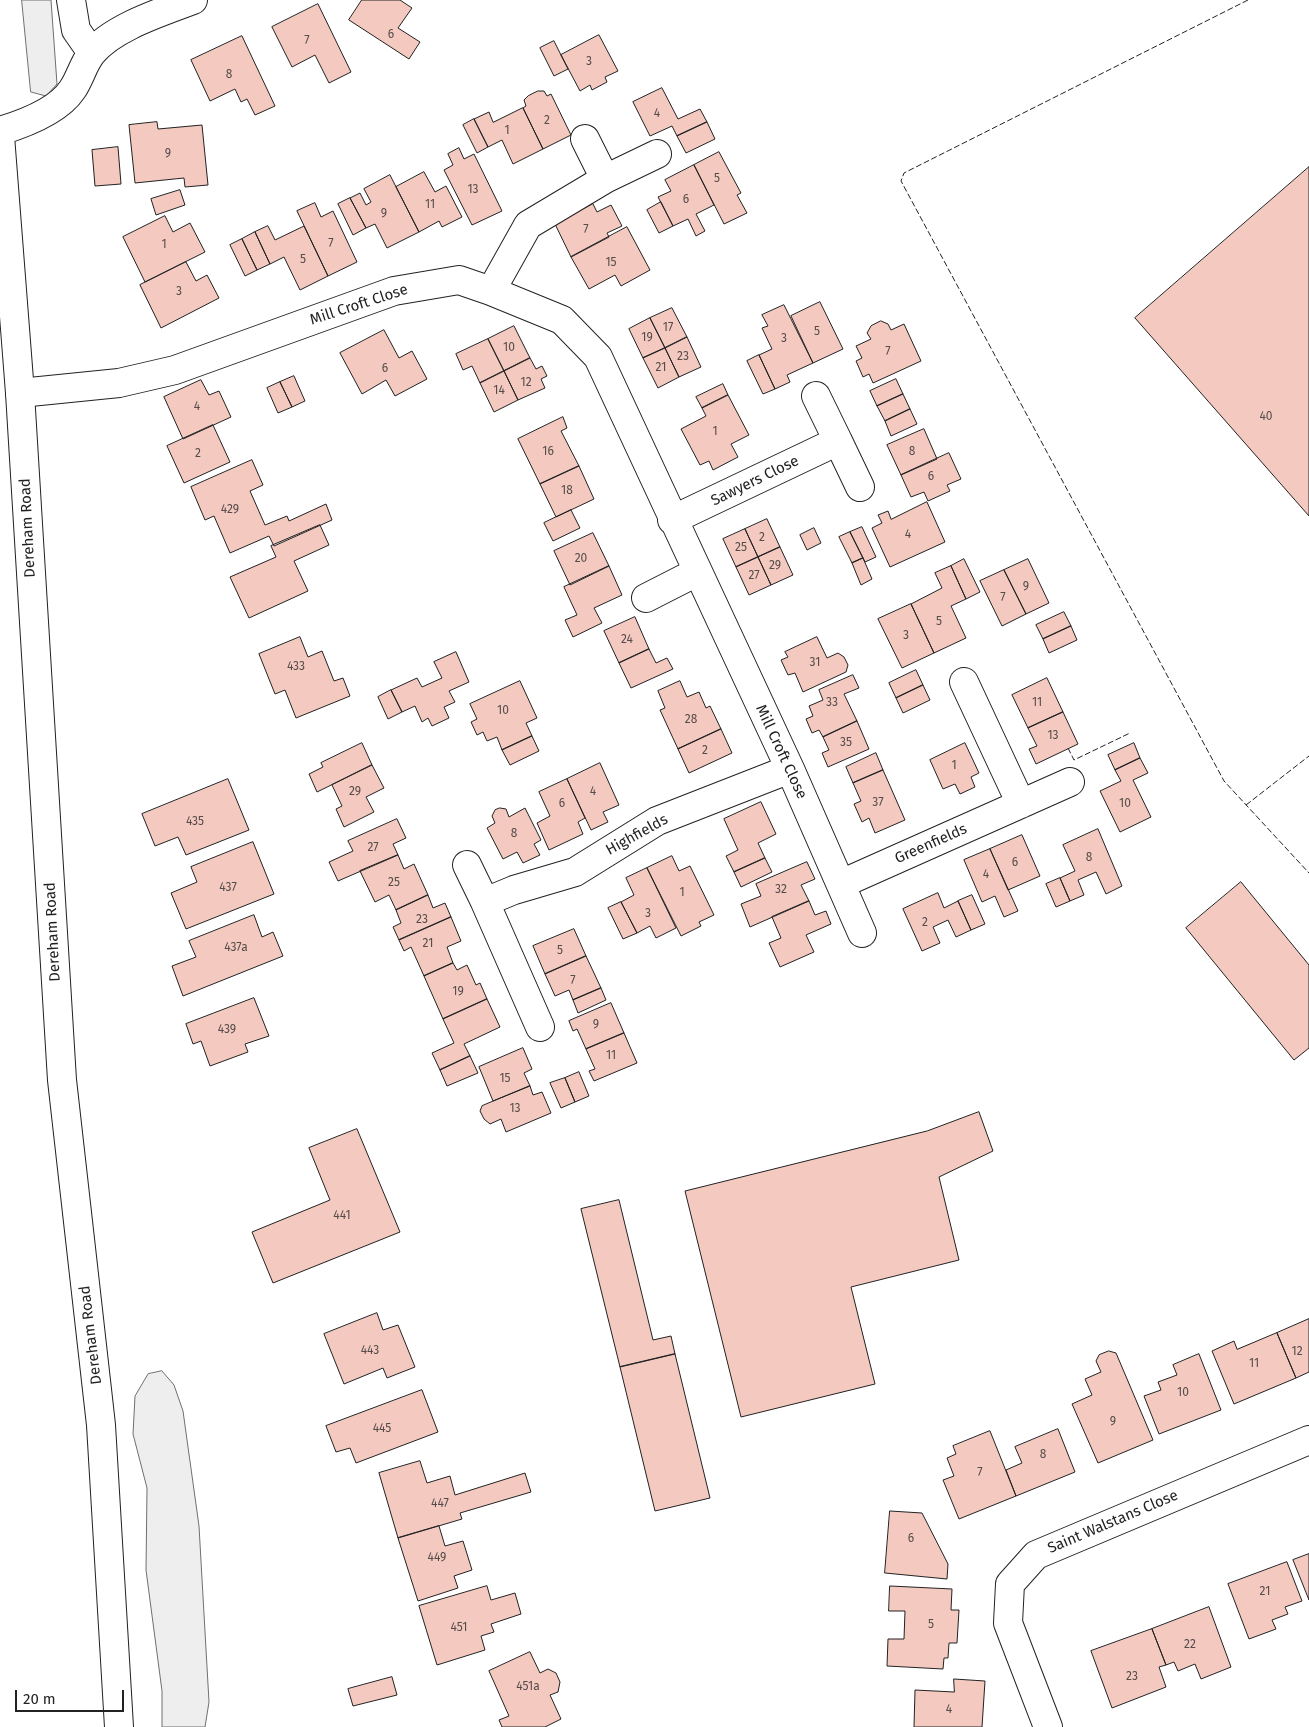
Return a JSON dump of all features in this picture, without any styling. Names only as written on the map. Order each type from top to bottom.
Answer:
[{"type":"main road","points":[[71,0],[76,30],[92,53]]},
{"type":"main road","points":[[0,132],[32,120],[72,92],[92,53],[107,40],[142,21],[193,0]]},
{"type":"main road","name":"Dereham Road","points":[[0,136],[20,393],[62,1080],[101,1425],[119,1727]]},
{"type":"main road","points":[[585,139],[605,180]]},
{"type":"main road","points":[[490,291],[528,225],[605,180],[657,154]]},
{"type":"main road","name":"Mill Croft Close","points":[[20,393],[119,383],[176,370],[394,291],[459,280],[562,320],[598,357],[672,520],[790,769],[862,933]]},
{"type":"main road","points":[[816,396],[860,487]]},
{"type":"main road","name":"Sawyers Close","points":[[672,520],[838,441]]},
{"type":"main road","points":[[646,598],[697,572]]},
{"type":"main road","points":[[964,682],[1021,804]]},
{"type":"main road","name":"Highfields","points":[[485,902],[514,890],[575,872],[657,821],[790,769]]},
{"type":"main road","name":"Greenfields","points":[[841,884],[1070,782]]},
{"type":"main road","points":[[467,865],[540,1026]]},
{"type":"main road","name":"Saint Walstans Close","points":[[1048,1727],[1008,1623],[1010,1584],[1036,1555],[1309,1440]]},
{"type":"shaded area","points":[[22,0],[51,0],[57,84],[46,96],[31,92]]},
{"type":"shaded area","points":[[162,1371],[174,1385],[183,1411],[199,1526],[209,1702],[205,1727],[162,1727],[162,1691],[146,1570],[147,1488],[133,1434],[135,1396],[148,1374]]},
{"type":"building","points":[[362,0],[400,0],[412,8],[398,28],[420,42],[409,59],[349,20]]},
{"type":"building","points":[[318,4],[351,72],[329,83],[315,55],[292,67],[272,27]]},
{"type":"building","points":[[599,35],[618,71],[605,77],[607,82],[592,90],[590,85],[580,91],[561,55]]},
{"type":"building","points":[[242,36],[275,106],[255,115],[247,99],[241,102],[235,89],[210,101],[191,60]]},
{"type":"building","points":[[554,41],[568,69],[554,76],[540,48]]},
{"type":"building","points":[[662,88],[678,119],[700,109],[707,122],[677,136],[672,126],[650,136],[633,102]]},
{"type":"building","points":[[538,91],[544,91],[547,96],[551,94],[571,135],[543,149],[523,108],[526,106],[524,100]]},
{"type":"building","points":[[523,108],[543,149],[513,164],[502,140],[488,147],[474,119],[489,112],[493,122]]},
{"type":"building","points":[[474,119],[488,147],[477,153],[463,125]]},
{"type":"building","points":[[157,122],[158,129],[202,125],[208,185],[185,187],[184,178],[135,183],[129,125]]},
{"type":"building","points":[[707,122],[715,139],[686,153],[677,136]]},
{"type":"building","points":[[118,147],[121,184],[95,186],[92,150]]},
{"type":"building","points":[[459,148],[464,159],[474,154],[502,211],[472,225],[444,170],[453,165],[448,154]]},
{"type":"building","points":[[719,152],[741,193],[737,195],[747,213],[724,224],[694,165]]},
{"type":"building","points":[[694,165],[714,205],[696,214],[705,231],[696,236],[688,219],[673,226],[658,197],[671,191],[665,180]]},
{"type":"building","points":[[1309,167],[1309,516],[1135,318]]},
{"type":"building","points":[[424,172],[435,192],[446,186],[462,217],[442,227],[439,221],[419,232],[396,187]]},
{"type":"building","points":[[390,175],[419,232],[387,248],[375,224],[366,228],[350,198],[360,193],[366,205],[371,202],[364,189]]},
{"type":"building","points":[[180,190],[185,205],[156,215],[151,199]]},
{"type":"building","points":[[350,198],[366,228],[353,235],[338,204]]},
{"type":"building","points":[[661,202],[673,226],[659,233],[647,210]]},
{"type":"building","points":[[315,203],[321,217],[333,211],[357,262],[328,276],[297,211]]},
{"type":"building","points":[[593,204],[597,212],[611,205],[622,226],[607,233],[609,237],[571,257],[555,224]]},
{"type":"building","points":[[165,216],[173,232],[190,223],[205,252],[145,282],[123,237]]},
{"type":"building","points":[[268,226],[275,240],[304,226],[328,276],[300,290],[284,257],[270,264],[255,232]]},
{"type":"building","points":[[627,227],[650,270],[621,286],[615,275],[589,289],[571,257]]},
{"type":"building","points":[[255,232],[270,264],[257,270],[242,239]]},
{"type":"building","points":[[242,239],[257,270],[245,276],[230,245]]},
{"type":"building","points":[[186,262],[196,281],[207,275],[219,298],[161,328],[140,285]]},
{"type":"building","points":[[820,302],[843,349],[813,363],[791,316]]},
{"type":"building","points":[[784,305],[813,363],[787,375],[790,382],[775,389],[759,355],[772,349],[762,328],[768,326],[762,315]]},
{"type":"building","points":[[672,308],[687,337],[665,348],[650,318]]},
{"type":"building","points":[[650,318],[665,348],[643,358],[629,329]]},
{"type":"building","points":[[881,321],[888,324],[891,330],[904,324],[921,361],[873,383],[869,374],[863,377],[856,361],[862,358],[856,346],[871,339],[867,333],[871,326]]},
{"type":"building","points":[[514,326],[530,358],[504,371],[488,339]]},
{"type":"building","points":[[384,330],[399,358],[412,351],[427,379],[395,396],[386,380],[362,394],[340,353]]},
{"type":"building","points":[[687,337],[701,367],[679,377],[665,348]]},
{"type":"building","points":[[488,339],[504,371],[480,383],[472,366],[463,370],[456,354]]},
{"type":"building","points":[[665,348],[679,377],[658,388],[643,358]]},
{"type":"building","points":[[759,355],[775,389],[763,394],[747,361]]},
{"type":"building","points":[[530,358],[536,369],[542,366],[547,376],[541,379],[545,388],[518,400],[504,371]]},
{"type":"building","points":[[504,371],[518,400],[494,412],[480,383]]},
{"type":"building","points":[[294,376],[305,401],[292,407],[280,382]]},
{"type":"building","points":[[896,379],[903,394],[877,406],[870,391]]},
{"type":"building","points":[[201,380],[209,395],[219,391],[231,417],[183,439],[164,397]]},
{"type":"building","points":[[280,382],[292,407],[278,413],[267,388]]},
{"type":"building","points":[[723,384],[728,395],[702,408],[696,397]]},
{"type":"building","points":[[903,394],[910,409],[885,421],[877,406]]},
{"type":"building","points":[[728,395],[749,435],[731,444],[738,457],[713,470],[709,461],[700,465],[681,429],[706,416],[702,408]]},
{"type":"building","points":[[910,409],[917,424],[891,436],[885,421]]},
{"type":"building","points":[[563,417],[567,428],[561,431],[579,466],[540,484],[518,439]]},
{"type":"building","points":[[213,425],[230,462],[184,483],[167,446]]},
{"type":"building","points":[[924,429],[937,459],[901,475],[887,445]]},
{"type":"building","points":[[949,453],[961,479],[947,485],[950,491],[928,501],[924,492],[911,497],[901,475]]},
{"type":"building","points":[[252,460],[263,485],[250,491],[265,525],[287,516],[289,521],[326,504],[332,520],[274,546],[269,536],[230,553],[214,516],[205,520],[191,487]]},
{"type":"building","points":[[579,466],[594,499],[556,517],[540,484]]},
{"type":"building","points":[[927,502],[945,542],[890,567],[872,528],[882,523],[878,515],[888,511],[891,519]]},
{"type":"building","points":[[571,510],[580,528],[553,541],[544,523]]},
{"type":"building","points":[[767,519],[780,547],[758,557],[745,529]]},
{"type":"building","points":[[320,525],[329,545],[294,561],[308,591],[249,618],[230,577],[276,557],[271,546]]},
{"type":"building","points":[[862,527],[876,557],[865,562],[850,532]]},
{"type":"building","points":[[814,528],[821,543],[807,550],[800,535]]},
{"type":"building","points":[[745,529],[758,557],[736,567],[723,539]]},
{"type":"building","points":[[850,532],[863,558],[852,563],[839,537]]},
{"type":"building","points":[[593,533],[609,566],[570,585],[554,551]]},
{"type":"building","points":[[780,547],[793,575],[771,585],[758,557]]},
{"type":"building","points":[[758,557],[771,585],[749,595],[736,567]]},
{"type":"building","points":[[863,558],[872,579],[861,585],[852,563]]},
{"type":"building","points":[[964,559],[980,592],[966,599],[951,566]]},
{"type":"building","points":[[1028,559],[1049,603],[1026,614],[1004,570]]},
{"type":"building","points":[[609,566],[622,595],[594,608],[602,623],[573,637],[565,620],[577,615],[564,587]]},
{"type":"building","points":[[951,566],[966,599],[951,606],[966,638],[934,653],[911,604],[942,588],[935,573]]},
{"type":"building","points":[[1004,570],[1026,614],[1002,626],[980,581]]},
{"type":"building","points":[[911,604],[934,653],[902,668],[878,619]]},
{"type":"building","points":[[1064,612],[1071,626],[1043,639],[1036,625]]},
{"type":"building","points":[[635,617],[649,649],[619,663],[604,631]]},
{"type":"building","points":[[1071,626],[1077,640],[1049,653],[1043,639]]},
{"type":"building","points":[[300,637],[308,657],[322,651],[334,681],[343,678],[350,696],[296,718],[285,690],[275,694],[259,654]]},
{"type":"building","points":[[817,637],[827,658],[838,653],[844,657],[848,665],[846,672],[803,692],[795,673],[788,675],[781,660],[788,657],[785,652]]},
{"type":"building","points":[[649,649],[656,663],[667,658],[673,669],[631,688],[619,663]]},
{"type":"building","points":[[456,652],[469,682],[449,691],[455,702],[444,707],[449,718],[432,726],[428,718],[422,722],[415,706],[402,712],[391,690],[417,678],[422,687],[442,678],[434,662]]},
{"type":"building","points":[[916,670],[923,685],[896,698],[889,683]]},
{"type":"building","points":[[853,675],[859,688],[844,694],[857,721],[823,737],[819,730],[812,733],[806,719],[813,716],[809,706],[823,700],[819,690]]},
{"type":"building","points":[[1047,678],[1063,712],[1028,728],[1012,695]]},
{"type":"building","points":[[520,681],[537,718],[526,723],[532,736],[502,750],[497,737],[487,741],[483,732],[477,735],[471,722],[477,719],[470,704]]},
{"type":"building","points":[[680,681],[687,697],[699,692],[706,708],[710,706],[721,729],[678,749],[660,710],[665,708],[658,691]]},
{"type":"building","points":[[923,685],[930,700],[903,713],[896,698]]},
{"type":"building","points":[[391,690],[402,712],[388,719],[378,697]]},
{"type":"building","points":[[1063,712],[1078,744],[1036,764],[1029,749],[1037,746],[1028,728]]},
{"type":"building","points":[[857,721],[869,749],[828,767],[822,753],[829,750],[823,737]]},
{"type":"building","points":[[721,729],[732,753],[689,773],[678,749]]},
{"type":"building","points":[[532,736],[539,751],[510,765],[502,750]]},
{"type":"building","points":[[362,743],[372,765],[317,792],[309,774],[323,767],[321,763]]},
{"type":"building","points":[[965,743],[979,773],[971,777],[975,787],[960,794],[955,784],[943,789],[930,760]]},
{"type":"building","points":[[1134,743],[1140,758],[1115,770],[1108,755]]},
{"type":"building","points":[[876,753],[883,770],[853,783],[846,767]]},
{"type":"building","points":[[1140,758],[1148,773],[1133,780],[1151,817],[1120,832],[1100,791],[1121,781],[1115,770]]},
{"type":"building","points":[[600,763],[619,805],[603,812],[608,822],[591,830],[567,779]]},
{"type":"building","points":[[372,765],[384,788],[366,797],[374,812],[344,827],[336,809],[342,806],[332,785]]},
{"type":"building","points":[[883,770],[905,820],[875,833],[869,818],[862,822],[854,804],[861,801],[853,783]]},
{"type":"building","points":[[228,779],[249,830],[186,855],[178,837],[155,846],[142,814]]},
{"type":"building","points":[[567,779],[585,818],[578,822],[583,834],[549,850],[537,823],[550,816],[539,792]]},
{"type":"building","points":[[761,802],[776,834],[758,843],[765,858],[734,872],[726,856],[738,850],[724,819]]},
{"type":"building","points":[[500,808],[506,809],[509,817],[525,808],[541,840],[534,844],[540,855],[523,863],[517,852],[503,859],[487,828],[495,823],[492,816],[495,810]]},
{"type":"building","points":[[397,819],[406,838],[393,844],[398,855],[338,881],[329,862],[353,851],[348,841]]},
{"type":"building","points":[[1098,829],[1122,886],[1106,894],[1096,872],[1078,880],[1084,895],[1070,901],[1060,878],[1075,871],[1063,845]]},
{"type":"building","points":[[1022,835],[1040,876],[1008,890],[990,849]]},
{"type":"building","points":[[253,842],[274,894],[186,929],[171,893],[197,882],[191,867]]},
{"type":"building","points":[[990,849],[1018,911],[1004,917],[995,896],[982,902],[964,860]]},
{"type":"building","points":[[398,855],[404,869],[414,864],[428,895],[396,910],[389,895],[375,902],[360,871]]},
{"type":"building","points":[[672,856],[679,871],[690,866],[714,915],[699,922],[701,926],[681,936],[647,868]]},
{"type":"building","points":[[765,858],[772,872],[741,887],[734,872]]},
{"type":"building","points":[[807,862],[815,879],[801,885],[809,901],[750,927],[741,904],[761,896],[756,884]]},
{"type":"building","points":[[647,868],[676,928],[656,938],[650,926],[637,933],[621,902],[634,895],[626,878]]},
{"type":"building","points":[[1060,878],[1070,901],[1056,907],[1046,884]]},
{"type":"building","points":[[1241,882],[1309,965],[1309,1048],[1294,1060],[1186,928]]},
{"type":"building","points":[[938,893],[944,908],[958,901],[971,930],[956,937],[948,920],[933,927],[940,943],[922,951],[903,909]]},
{"type":"building","points":[[428,895],[433,908],[445,903],[451,917],[399,940],[393,927],[401,923],[396,910]]},
{"type":"building","points":[[972,895],[985,924],[971,930],[958,901]]},
{"type":"building","points":[[809,901],[815,915],[826,911],[831,924],[806,935],[814,952],[780,967],[769,943],[781,938],[772,917]]},
{"type":"building","points":[[621,902],[637,933],[623,939],[608,908]]},
{"type":"building","points":[[254,915],[262,937],[273,932],[283,956],[183,996],[172,966],[196,957],[189,941]]},
{"type":"building","points":[[451,917],[461,941],[447,947],[453,963],[424,976],[411,947],[404,951],[399,940]]},
{"type":"building","points":[[574,929],[586,956],[545,974],[533,946]]},
{"type":"building","points":[[586,956],[601,988],[573,1000],[569,990],[555,996],[545,974]]},
{"type":"building","points":[[453,963],[457,970],[467,965],[476,985],[480,983],[487,999],[443,1019],[424,976]]},
{"type":"building","points":[[601,988],[606,1000],[578,1013],[573,1000]]},
{"type":"building","points":[[254,998],[269,1036],[245,1044],[248,1052],[210,1066],[201,1041],[193,1044],[186,1024]]},
{"type":"building","points":[[487,999],[500,1027],[464,1044],[470,1056],[440,1070],[432,1053],[454,1043],[443,1019]]},
{"type":"building","points":[[611,1003],[624,1033],[586,1049],[577,1029],[573,1031],[569,1021]]},
{"type":"building","points":[[624,1033],[637,1063],[594,1081],[589,1071],[595,1069],[586,1049]]},
{"type":"building","points":[[523,1048],[532,1069],[524,1073],[530,1086],[493,1101],[479,1067]]},
{"type":"building","points":[[470,1056],[478,1073],[447,1086],[440,1070]]},
{"type":"building","points":[[579,1072],[589,1096],[575,1102],[565,1078]]},
{"type":"building","points":[[565,1078],[575,1102],[561,1108],[550,1083]]},
{"type":"building","points":[[530,1086],[533,1095],[542,1092],[551,1113],[506,1132],[501,1119],[490,1124],[484,1119],[480,1111],[482,1106]]},
{"type":"building","points":[[979,1112],[993,1151],[939,1177],[959,1260],[851,1287],[875,1384],[741,1417],[685,1191],[927,1131]]},
{"type":"building","points":[[357,1129],[400,1232],[273,1283],[252,1232],[330,1200],[309,1148]]},
{"type":"building","points":[[619,1200],[653,1340],[671,1336],[675,1354],[620,1367],[581,1209]]},
{"type":"building","points":[[377,1313],[383,1330],[398,1325],[415,1367],[387,1378],[383,1368],[344,1384],[324,1334]]},
{"type":"building","points":[[1309,1319],[1309,1372],[1296,1378],[1277,1333]]},
{"type":"building","points":[[1277,1333],[1296,1378],[1234,1404],[1212,1351],[1234,1341],[1237,1349]]},
{"type":"building","points":[[1109,1351],[1116,1353],[1153,1440],[1098,1463],[1072,1404],[1092,1395],[1085,1379],[1101,1372],[1096,1361],[1099,1355]]},
{"type":"building","points":[[675,1354],[710,1498],[655,1511],[620,1367]]},
{"type":"building","points":[[1199,1354],[1221,1410],[1159,1434],[1144,1396],[1161,1390],[1158,1382],[1177,1375],[1173,1365]]},
{"type":"building","points":[[422,1390],[438,1432],[356,1463],[350,1448],[336,1452],[326,1426]]},
{"type":"building","points":[[1058,1429],[1075,1472],[1016,1496],[1006,1470],[1022,1463],[1015,1447]]},
{"type":"building","points":[[990,1431],[1016,1496],[959,1519],[943,1480],[954,1476],[947,1458],[956,1454],[953,1446]]},
{"type":"building","points":[[420,1461],[427,1483],[450,1476],[455,1495],[525,1473],[531,1492],[460,1513],[462,1519],[398,1538],[379,1473]]},
{"type":"building","points":[[890,1511],[922,1513],[948,1564],[947,1579],[885,1573]]},
{"type":"building","points":[[439,1526],[445,1546],[463,1541],[472,1570],[454,1576],[458,1588],[418,1601],[398,1538]]},
{"type":"building","points":[[1309,1554],[1309,1600],[1293,1560]]},
{"type":"building","points":[[1287,1562],[1302,1601],[1285,1607],[1288,1614],[1272,1620],[1276,1629],[1249,1639],[1228,1584]]},
{"type":"building","points":[[487,1586],[491,1600],[515,1593],[521,1614],[491,1624],[494,1632],[481,1636],[485,1650],[437,1665],[419,1606]]},
{"type":"building","points":[[890,1586],[952,1589],[951,1610],[959,1610],[957,1643],[949,1643],[948,1658],[944,1658],[943,1669],[887,1666],[888,1639],[904,1639],[905,1611],[889,1611]]},
{"type":"building","points":[[1209,1607],[1231,1667],[1201,1679],[1195,1664],[1178,1671],[1174,1662],[1166,1665],[1152,1629]]},
{"type":"building","points":[[1152,1629],[1166,1665],[1159,1667],[1166,1687],[1112,1708],[1091,1651]]},
{"type":"building","points":[[530,1652],[540,1673],[548,1669],[556,1673],[560,1682],[558,1692],[550,1695],[561,1719],[545,1727],[502,1727],[499,1720],[509,1716],[489,1671]]},
{"type":"building","points":[[392,1677],[397,1695],[353,1706],[348,1689]]},
{"type":"building","points":[[954,1679],[985,1681],[982,1727],[914,1727],[915,1690],[954,1692]]},
{"type":"fence","points":[[1248,0],[904,173],[901,181],[1224,781],[1309,873]]},
{"type":"fence","points":[[1068,748],[1074,760],[1130,733]]},
{"type":"fence","points":[[1246,805],[1309,756]]}]
